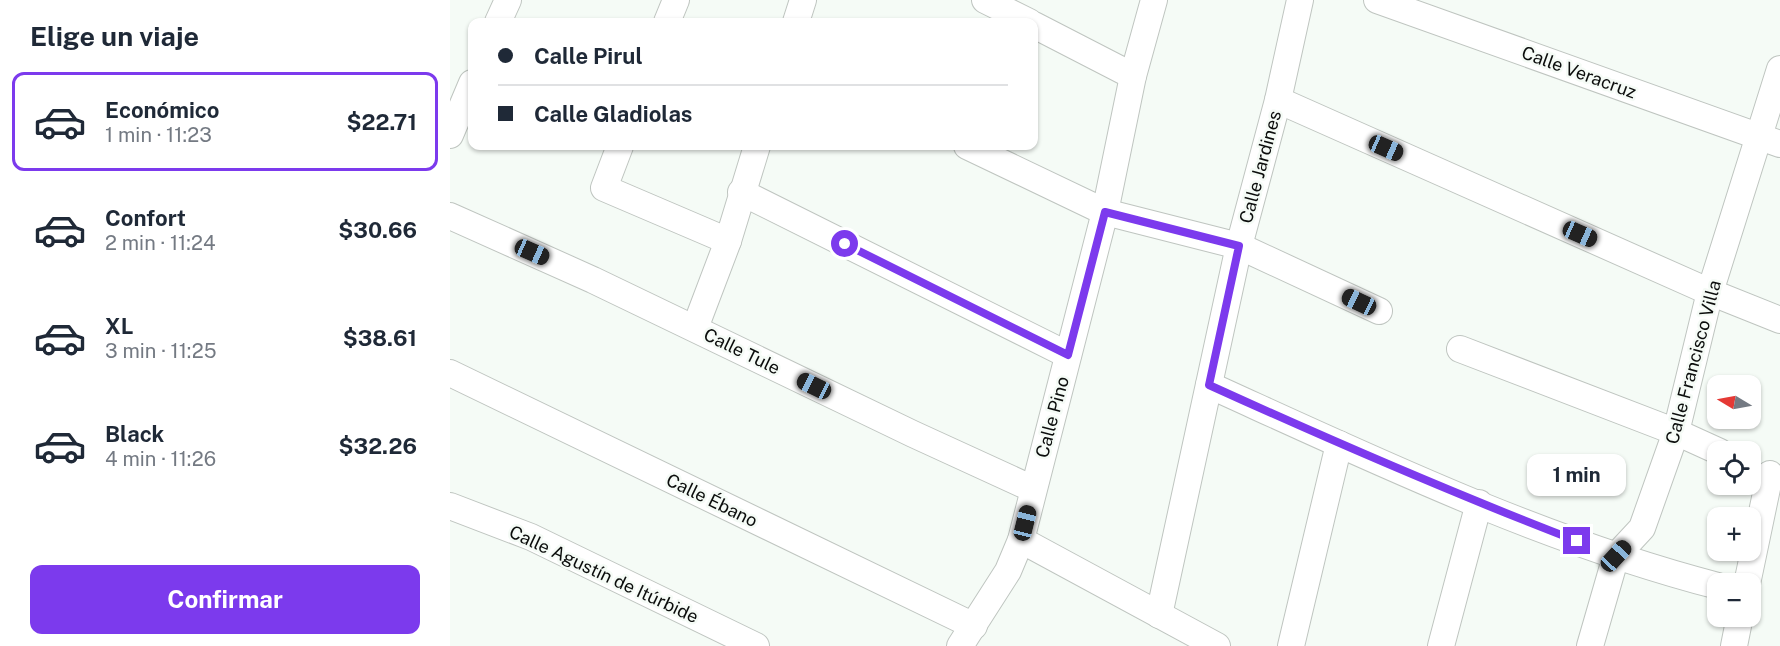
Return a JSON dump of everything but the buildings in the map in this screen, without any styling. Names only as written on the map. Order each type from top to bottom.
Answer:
[{"type":"street","points":[[500,18],[507,0]]},
{"type":"street","points":[[669,18],[676,0]]},
{"type":"street","points":[[797,18],[803,0]]},
{"type":"street","points":[[985,0],[1021,18]]},
{"type":"street","name":"Calle Pino","points":[[967,636],[1008,571],[1021,540],[1105,212],[1133,76],[1154,0]]},
{"type":"street","name":"Calle Jardines","points":[[1159,615],[1239,246],[1278,100],[1300,0]]},
{"type":"street","name":"Calle Veracruz","points":[[1377,0],[1770,141]]},
{"type":"street","points":[[1038,27],[1133,76]]},
{"type":"street","name":"Calle Francisco Villa","points":[[1590,646],[1616,556],[1642,528],[1677,432],[1710,291],[1770,141],[1780,69]]},
{"type":"street","points":[[450,135],[468,92]]},
{"type":"street","points":[[1278,100],[1780,320]]},
{"type":"street","points":[[618,150],[604,188],[728,241]]},
{"type":"street","points":[[695,328],[728,241],[756,150]]},
{"type":"street","points":[[975,150],[1105,212],[1239,246],[1379,311]]},
{"type":"street","points":[[741,192],[1068,355]]},
{"type":"street","name":"Calle Tule","points":[[450,216],[695,328],[913,435],[1033,489]]},
{"type":"street","points":[[1460,349],[1677,432],[1707,446]]},
{"type":"street","name":"Calle Ébano","points":[[450,373],[967,636]]},
{"type":"street","points":[[1209,385],[1339,444],[1479,503],[1616,556],[1663,572],[1707,583]]},
{"type":"street","points":[[1291,646],[1339,444]]},
{"type":"street","points":[[1749,573],[1767,472]]},
{"type":"street","points":[[1441,646],[1479,503]]},
{"type":"street","name":"Calle Agustín de Itúrbide","points":[[450,506],[531,537],[756,646]]},
{"type":"street","points":[[1021,540],[1217,646]]},
{"type":"street","points":[[1734,646],[1738,627]]},
{"type":"route","points":[[845,244],[1068,355],[1105,212],[1239,246],[1209,385],[1379,461],[1577,541]]}]
